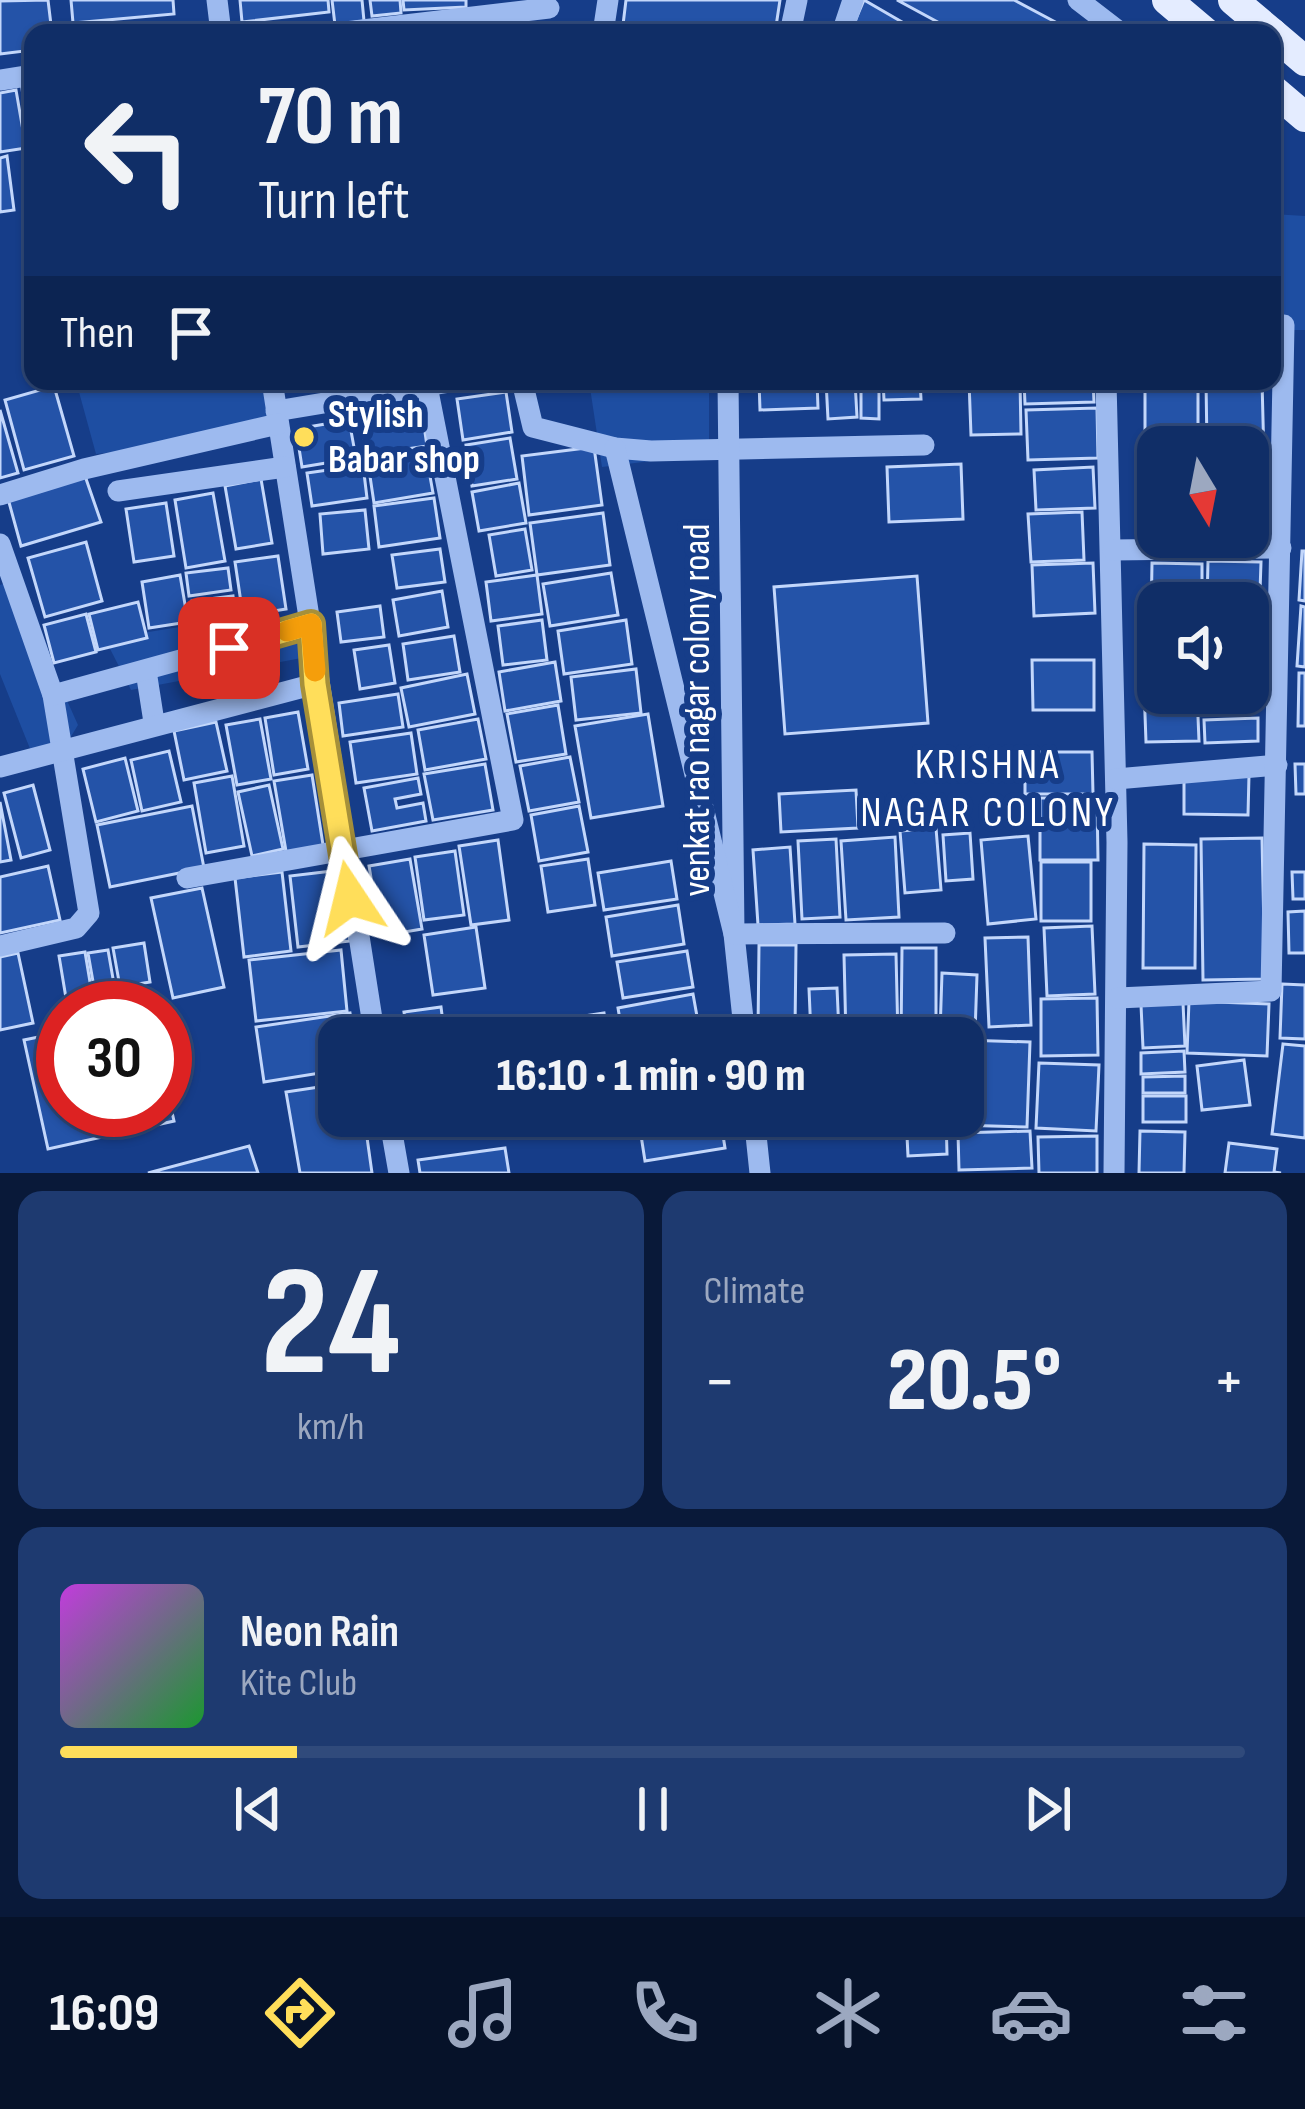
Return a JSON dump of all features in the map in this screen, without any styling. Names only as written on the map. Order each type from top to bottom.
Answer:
[{"type":"main road","points":[[1167,0],[1195,24]]},
{"type":"main road","points":[[1233,0],[1261,24]]},
{"type":"main road","points":[[1281,41],[1305,61]]},
{"type":"main road","points":[[1281,97],[1305,117]]},
{"type":"street","points":[[1078,0],[1109,24]]},
{"type":"street","points":[[413,24],[549,8]]},
{"type":"street","points":[[1118,998],[1270,991],[1287,325]]},
{"type":"street","points":[[273,390],[341,851],[371,1017]]},
{"type":"street","points":[[0,495],[277,418],[409,390]]},
{"type":"street","points":[[188,878],[513,820],[429,390]]},
{"type":"street","points":[[524,390],[533,427],[615,448],[924,445]]},
{"type":"street","name":"venkat rao nagar colony road","points":[[729,390],[734,934],[744,1017]]},
{"type":"street","points":[[1106,390],[1116,778],[1114,1173]]},
{"type":"street","points":[[615,448],[734,934],[944,933]]},
{"type":"street","points":[[118,491],[285,467]]},
{"type":"street","points":[[0,544],[53,695],[89,914],[76,928],[0,946]]},
{"type":"street","points":[[1113,550],[1281,548]]},
{"type":"street","points":[[53,695],[311,624]]},
{"type":"street","points":[[146,671],[154,722]]},
{"type":"street","points":[[0,767],[154,722],[315,684]]},
{"type":"street","points":[[1116,778],[1277,765]]},
{"type":"street","points":[[393,1137],[399,1173]]},
{"type":"street","points":[[756,1137],[760,1173]]},
{"type":"shaded area","points":[[1281,215],[1305,216],[1305,330],[1281,330]]},
{"type":"shaded area","points":[[78,390],[264,390],[271,435],[96,454]]},
{"type":"shaded area","points":[[590,390],[709,390],[709,454],[602,467]]},
{"type":"shaded area","points":[[19,578],[26,609],[78,725],[64,748],[37,766],[0,674],[0,585]]},
{"type":"shaded area","points":[[198,624],[311,630],[312,656],[131,690],[105,639]]},
{"type":"building","points":[[48,0],[51,24],[24,24],[24,51],[0,54],[0,1]]},
{"type":"building","points":[[71,0],[173,0],[174,14],[73,23]]},
{"type":"building","points":[[240,0],[328,0],[329,12],[242,22]]},
{"type":"building","points":[[332,0],[362,0],[364,21],[335,24]]},
{"type":"building","points":[[370,0],[400,0],[401,13],[372,16]]},
{"type":"building","points":[[403,0],[466,0],[466,7],[404,10]]},
{"type":"building","points":[[626,0],[780,0],[776,24],[623,24]]},
{"type":"building","points":[[864,0],[905,24],[854,24]]},
{"type":"building","points":[[897,0],[1014,0],[1059,24],[941,24]]},
{"type":"building","points":[[16,90],[24,148],[0,152],[0,93]]},
{"type":"building","points":[[7,156],[14,210],[0,212],[0,158]]},
{"type":"building","points":[[55,390],[74,456],[24,470],[5,400]]},
{"type":"building","points":[[759,390],[817,390],[818,408],[760,410]]},
{"type":"building","points":[[826,390],[856,390],[857,417],[828,419]]},
{"type":"building","points":[[861,390],[879,390],[879,419],[861,418]]},
{"type":"building","points":[[883,390],[920,390],[921,399],[884,400]]},
{"type":"building","points":[[969,390],[1020,390],[1021,434],[971,435]]},
{"type":"building","points":[[1024,390],[1093,390],[1094,402],[1025,404]]},
{"type":"building","points":[[1145,390],[1198,390],[1198,426],[1145,426]]},
{"type":"building","points":[[1206,390],[1262,390],[1263,426],[1207,426]]},
{"type":"building","points":[[506,392],[512,432],[463,440],[457,399]]},
{"type":"building","points":[[421,405],[427,446],[366,455],[360,414]]},
{"type":"building","points":[[1097,408],[1098,458],[1028,460],[1026,410]]},
{"type":"building","points":[[0,410],[18,473],[0,478]]},
{"type":"building","points":[[349,420],[356,458],[302,467],[296,429]]},
{"type":"building","points":[[510,438],[517,479],[472,486],[466,445]]},
{"type":"building","points":[[594,447],[602,505],[529,515],[522,456]]},
{"type":"building","points":[[426,454],[433,493],[374,503],[368,463]]},
{"type":"building","points":[[961,464],[963,519],[889,522],[887,467]]},
{"type":"building","points":[[363,465],[367,498],[312,506],[307,473]]},
{"type":"building","points":[[1093,467],[1095,508],[1036,510],[1034,470]]},
{"type":"building","points":[[84,473],[101,522],[21,546],[7,495]]},
{"type":"building","points":[[261,479],[272,543],[236,549],[225,486]]},
{"type":"building","points":[[519,483],[526,523],[479,531],[472,492]]},
{"type":"building","points":[[213,493],[225,561],[186,568],[175,500]]},
{"type":"building","points":[[434,498],[440,538],[379,547],[374,506]]},
{"type":"building","points":[[166,503],[174,556],[134,562],[126,509]]},
{"type":"building","points":[[365,510],[369,549],[323,554],[320,514]]},
{"type":"building","points":[[1082,512],[1084,560],[1031,562],[1028,514]]},
{"type":"building","points":[[603,513],[610,565],[537,575],[530,523]]},
{"type":"building","points":[[525,529],[532,570],[496,576],[489,535]]},
{"type":"building","points":[[86,542],[102,601],[45,617],[28,558]]},
{"type":"building","points":[[440,549],[445,582],[397,588],[392,555]]},
{"type":"building","points":[[1305,551],[1305,601],[1299,600]]},
{"type":"building","points":[[278,556],[286,609],[243,616],[235,562]]},
{"type":"building","points":[[1208,561],[1261,562],[1260,582],[1208,582]]},
{"type":"building","points":[[1093,563],[1095,613],[1034,616],[1032,565]]},
{"type":"building","points":[[1152,563],[1202,564],[1202,582],[1152,582]]},
{"type":"building","points":[[228,568],[231,590],[189,596],[186,573]]},
{"type":"building","points":[[611,573],[618,615],[550,626],[543,584]]},
{"type":"building","points":[[180,575],[188,622],[149,628],[142,582]]},
{"type":"building","points":[[537,575],[542,614],[491,621],[486,582]]},
{"type":"building","points":[[917,576],[928,723],[785,734],[774,587]]},
{"type":"building","points":[[442,591],[448,627],[399,636],[393,600]]},
{"type":"building","points":[[233,596],[236,622],[195,627],[192,601]]},
{"type":"building","points":[[138,602],[147,638],[98,650],[89,614]]},
{"type":"building","points":[[380,606],[384,637],[341,642],[337,612]]},
{"type":"building","points":[[1301,606],[1305,607],[1305,667],[1297,666]]},
{"type":"building","points":[[86,614],[96,652],[54,663],[44,625]]},
{"type":"building","points":[[542,620],[547,660],[503,665],[498,626]]},
{"type":"building","points":[[626,620],[632,664],[564,674],[558,631]]},
{"type":"building","points":[[454,636],[460,672],[408,680],[403,644]]},
{"type":"building","points":[[389,645],[395,683],[360,689],[354,650]]},
{"type":"building","points":[[1032,660],[1094,660],[1094,710],[1033,710]]},
{"type":"building","points":[[555,662],[561,701],[505,711],[499,672]]},
{"type":"building","points":[[636,669],[641,713],[576,720],[571,677]]},
{"type":"building","points":[[1299,673],[1305,673],[1305,726],[1298,726]]},
{"type":"building","points":[[467,674],[475,714],[409,727],[401,688]]},
{"type":"building","points":[[398,694],[403,727],[343,736],[339,703]]},
{"type":"building","points":[[558,705],[566,754],[516,762],[507,714]]},
{"type":"building","points":[[298,712],[308,769],[274,775],[265,718]]},
{"type":"building","points":[[648,714],[663,806],[591,818],[575,726]]},
{"type":"building","points":[[1145,714],[1198,714],[1199,741],[1146,742]]},
{"type":"building","points":[[1258,718],[1258,741],[1205,743],[1204,720]]},
{"type":"building","points":[[260,719],[271,779],[237,785],[226,725]]},
{"type":"building","points":[[478,719],[486,759],[425,770],[418,730]]},
{"type":"building","points":[[216,722],[227,771],[184,780],[174,731]]},
{"type":"building","points":[[411,733],[417,774],[356,783],[350,742]]},
{"type":"building","points":[[169,751],[181,802],[142,811],[131,760]]},
{"type":"building","points":[[1025,752],[1092,752],[1093,794],[1025,794]]},
{"type":"building","points":[[570,757],[579,802],[529,811],[520,766]]},
{"type":"building","points":[[125,758],[138,811],[96,822],[83,769]]},
{"type":"building","points":[[485,764],[493,810],[433,820],[424,774]]},
{"type":"building","points":[[1295,764],[1305,764],[1305,794],[1296,794]]},
{"type":"building","points":[[312,775],[324,851],[287,857],[274,781]]},
{"type":"building","points":[[1184,775],[1249,775],[1248,815],[1184,814]]},
{"type":"building","points":[[232,776],[244,846],[206,853],[194,783]]},
{"type":"building","points":[[418,778],[421,794],[395,799],[397,808],[423,803],[426,821],[372,831],[364,788]]},
{"type":"building","points":[[33,785],[50,850],[21,858],[4,793]]},
{"type":"building","points":[[269,785],[283,849],[252,856],[238,792]]},
{"type":"building","points":[[856,790],[858,828],[781,832],[779,794]]},
{"type":"building","points":[[1040,798],[1097,798],[1098,860],[1040,860]]},
{"type":"building","points":[[0,802],[11,860],[0,862]]},
{"type":"building","points":[[192,806],[204,868],[110,887],[97,825]]},
{"type":"building","points":[[579,806],[588,852],[539,861],[531,815]]},
{"type":"building","points":[[936,828],[941,890],[905,893],[900,831]]},
{"type":"building","points":[[970,833],[973,879],[946,881],[943,835]]},
{"type":"building","points":[[1028,836],[1036,919],[988,924],[981,840]]},
{"type":"building","points":[[895,837],[899,917],[846,920],[841,841]]},
{"type":"building","points":[[1262,838],[1265,979],[1203,980],[1201,839]]},
{"type":"building","points":[[836,839],[840,917],[802,919],[798,841]]},
{"type":"building","points":[[498,840],[509,920],[471,925],[459,846]]},
{"type":"building","points":[[1144,844],[1196,845],[1195,968],[1143,968]]},
{"type":"building","points":[[790,847],[795,924],[758,925],[753,850]]},
{"type":"building","points":[[455,851],[464,915],[424,920],[415,857]]},
{"type":"building","points":[[410,859],[422,929],[381,936],[369,866]]},
{"type":"building","points":[[588,859],[595,905],[548,912],[541,866]]},
{"type":"building","points":[[671,861],[677,899],[604,910],[598,873]]},
{"type":"building","points":[[1041,862],[1091,862],[1091,921],[1041,921]]},
{"type":"building","points":[[48,866],[60,920],[0,933],[0,877]]},
{"type":"building","points":[[341,870],[350,941],[298,947],[290,876]]},
{"type":"building","points":[[282,872],[291,951],[244,957],[235,878]]},
{"type":"building","points":[[1292,872],[1305,872],[1305,899],[1293,899]]},
{"type":"building","points":[[202,888],[224,987],[192,994],[192,981],[169,981],[151,898]]},
{"type":"building","points":[[678,905],[684,944],[612,956],[606,917]]},
{"type":"building","points":[[1305,911],[1305,953],[1289,953],[1288,912]]},
{"type":"building","points":[[1092,926],[1095,994],[1047,996],[1044,928]]},
{"type":"building","points":[[476,927],[485,988],[433,995],[424,935]]},
{"type":"building","points":[[1028,937],[1031,1025],[989,1027],[985,938]]},
{"type":"building","points":[[144,943],[150,981],[119,981],[113,948]]},
{"type":"building","points":[[759,945],[796,945],[795,1017],[758,1017]]},
{"type":"building","points":[[902,948],[936,948],[936,1017],[901,1017]]},
{"type":"building","points":[[108,950],[113,981],[93,981],[88,953]]},
{"type":"building","points":[[341,950],[347,1011],[256,1021],[249,960]]},
{"type":"building","points":[[687,951],[693,987],[623,998],[617,962]]},
{"type":"building","points":[[85,952],[90,981],[63,981],[59,956]]},
{"type":"building","points":[[18,953],[33,1023],[0,1030],[0,957]]},
{"type":"building","points":[[896,954],[898,1017],[845,1017],[844,955]]},
{"type":"building","points":[[942,973],[977,975],[976,1017],[941,1017]]},
{"type":"building","points":[[1282,984],[1305,985],[1305,1039],[1280,1038]]},
{"type":"building","points":[[837,988],[838,1017],[810,1017],[809,989]]},
{"type":"building","points":[[693,994],[697,1017],[620,1017],[618,1008]]},
{"type":"building","points":[[1097,998],[1098,1055],[1041,1056],[1041,999]]},
{"type":"building","points":[[1189,1001],[1269,1004],[1267,1056],[1187,1053]]},
{"type":"building","points":[[1183,1003],[1185,1046],[1143,1048],[1141,1005]]},
{"type":"building","points":[[441,1007],[442,1017],[405,1017],[404,1012]]},
{"type":"building","points":[[318,1018],[318,1073],[264,1082],[256,1027]]},
{"type":"building","points":[[36,1038],[36,1094],[24,1040]]},
{"type":"building","points":[[984,1041],[1030,1042],[1027,1127],[984,1126]]},
{"type":"building","points":[[1283,1044],[1305,1046],[1305,1138],[1272,1134]]},
{"type":"building","points":[[1184,1051],[1185,1072],[1141,1074],[1141,1053]]},
{"type":"building","points":[[1244,1060],[1250,1105],[1202,1110],[1197,1066]]},
{"type":"building","points":[[1039,1063],[1099,1065],[1096,1131],[1036,1128]]},
{"type":"building","points":[[1185,1076],[1185,1093],[1143,1093],[1143,1077]]},
{"type":"building","points":[[318,1087],[318,1137],[367,1137],[372,1173],[300,1173],[286,1092]]},
{"type":"building","points":[[1143,1096],[1186,1096],[1186,1122],[1143,1122]]},
{"type":"building","points":[[1030,1131],[1032,1168],[959,1170],[958,1137],[984,1137],[984,1132]]},
{"type":"building","points":[[1140,1131],[1185,1132],[1184,1173],[1139,1173]]},
{"type":"building","points":[[1097,1136],[1097,1173],[1039,1173],[1038,1137]]},
{"type":"building","points":[[45,1137],[102,1137],[48,1149]]},
{"type":"building","points":[[641,1137],[723,1137],[725,1148],[645,1161]]},
{"type":"building","points":[[907,1137],[947,1137],[947,1154],[908,1156]]},
{"type":"building","points":[[1229,1143],[1277,1149],[1274,1172],[1281,1173],[1225,1173]]},
{"type":"building","points":[[249,1146],[258,1173],[148,1173]]},
{"type":"building","points":[[505,1148],[509,1173],[420,1173],[418,1160]]},
{"type":"slow traffic","points":[[287,631],[311,624],[315,671]]},
{"type":"place","name":"Stylish Babar shop","points":[[304,437]]},
{"type":"district","name":"KRISHNA NAGAR COLONY","points":[[988,789]]},
{"type":"route","points":[[229,648],[311,624],[315,684],[350,898]]}]
